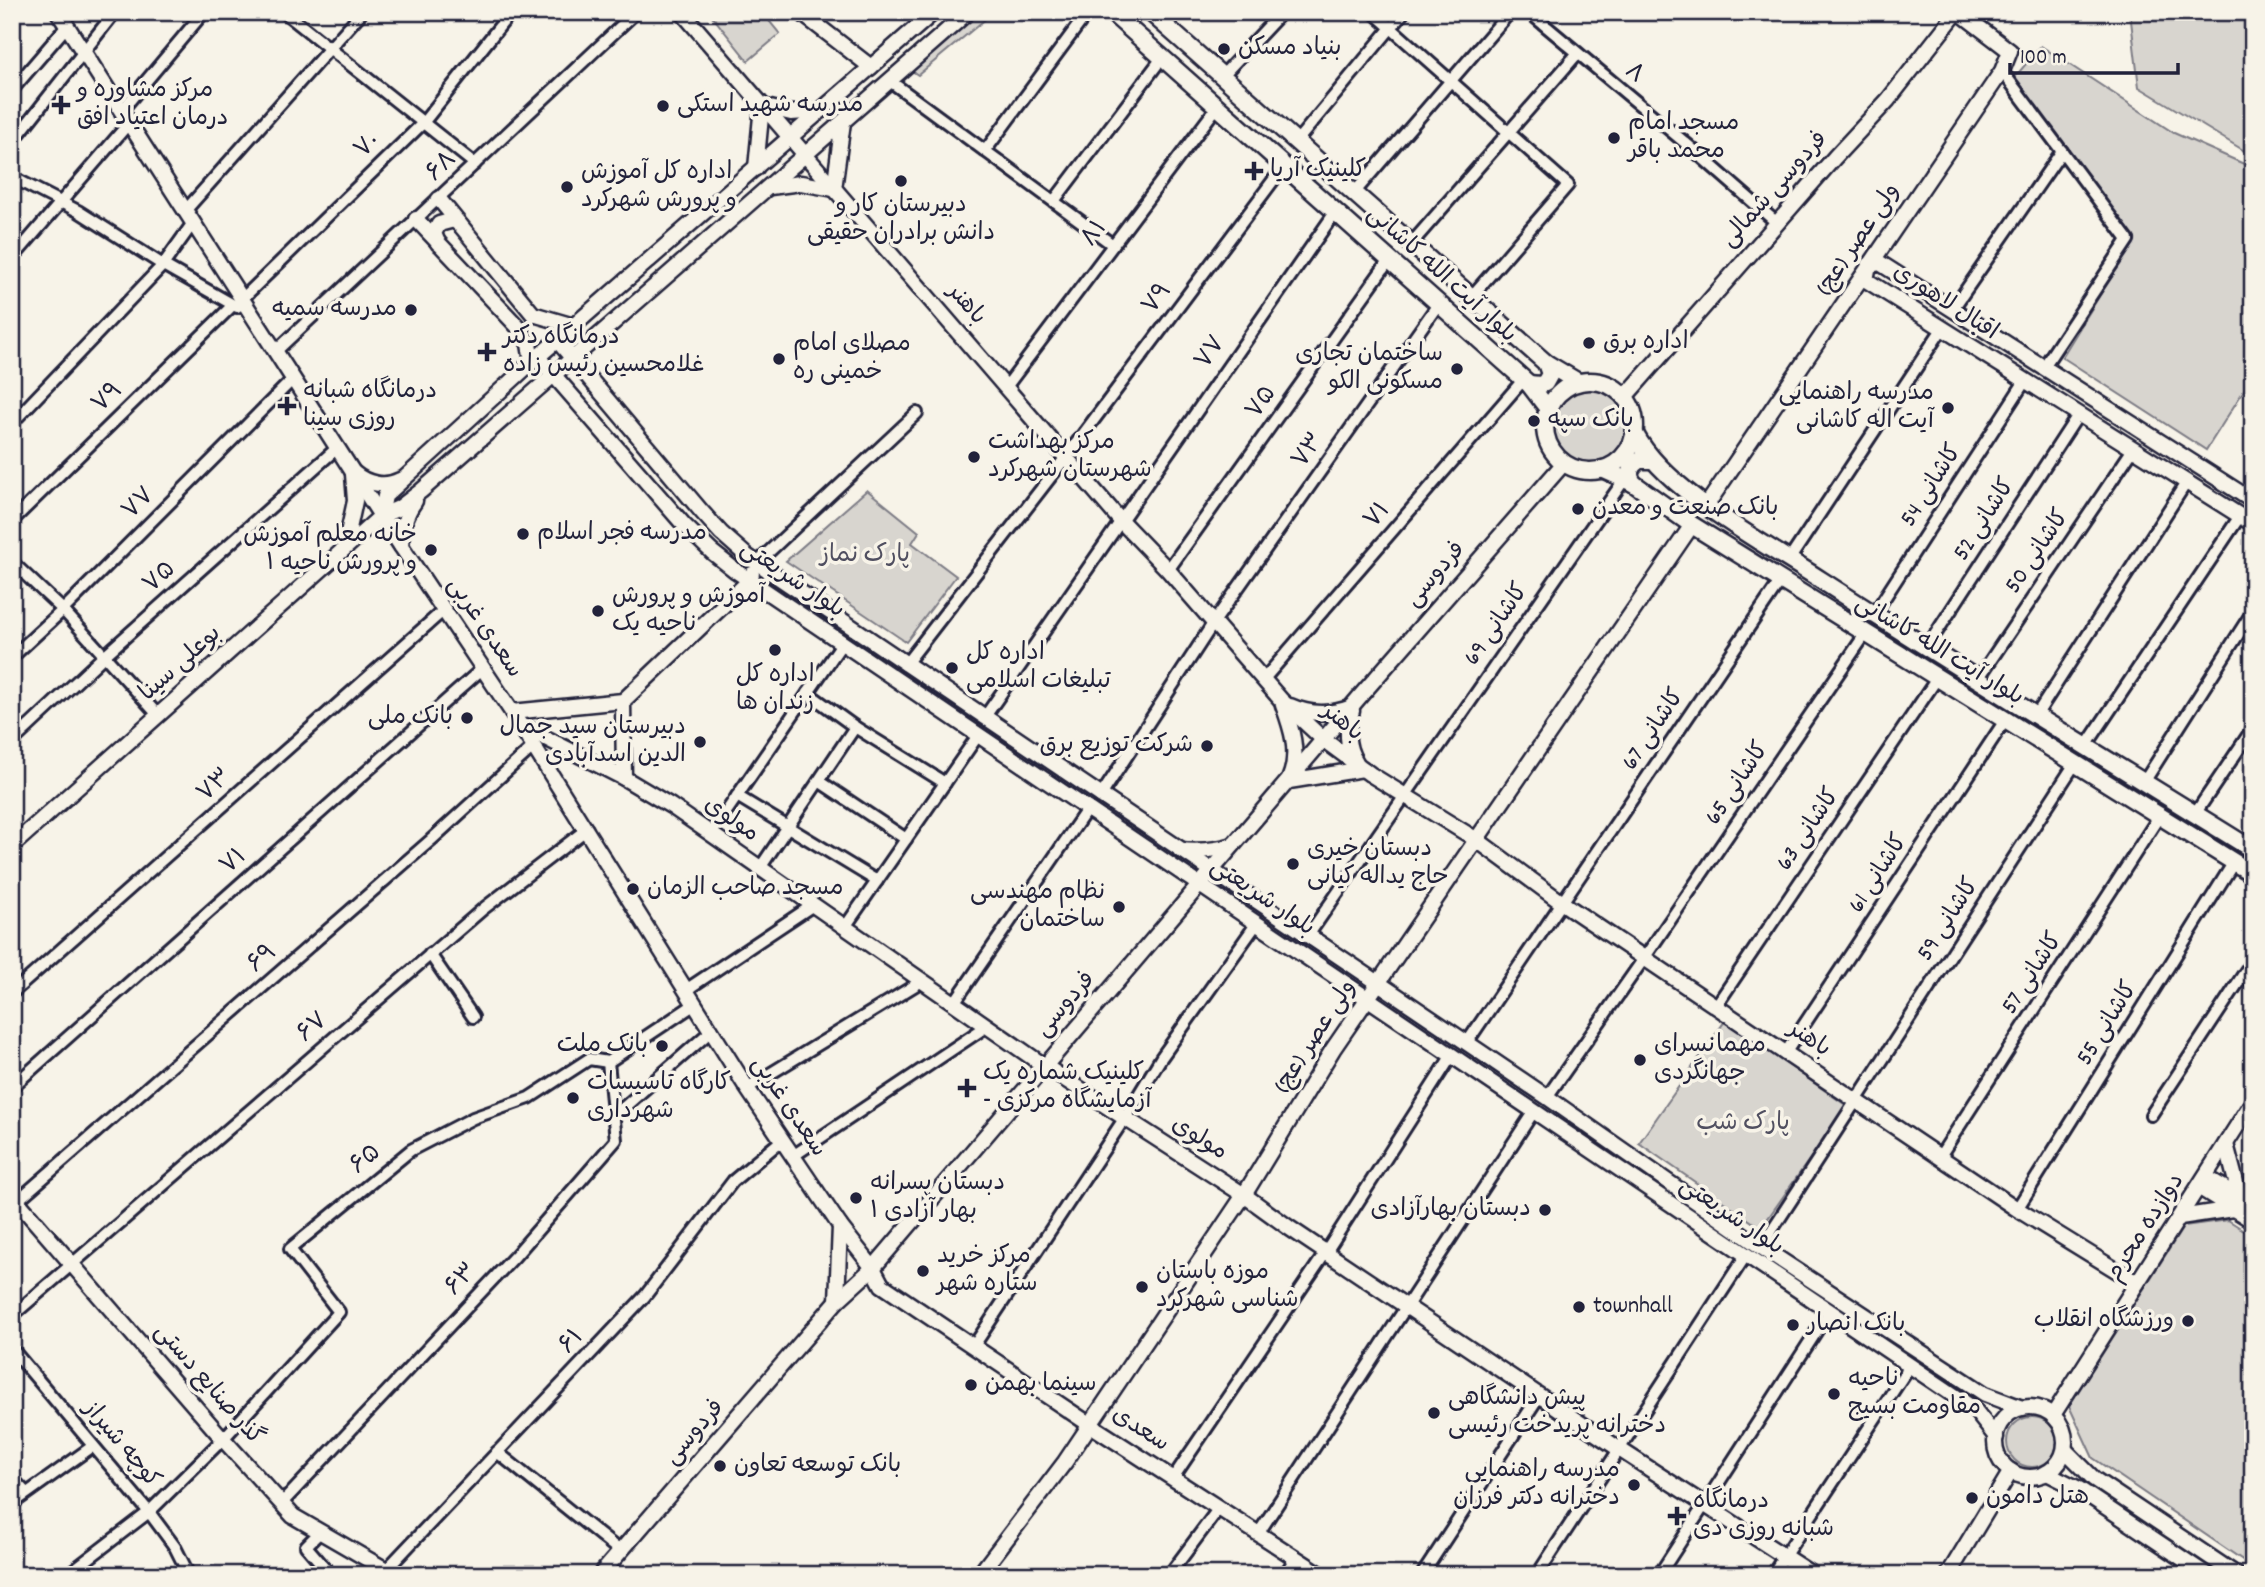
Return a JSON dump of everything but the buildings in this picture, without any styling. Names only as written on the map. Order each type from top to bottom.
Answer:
[{"type":"main road","name":"سعدی غربی","points":[[58,12],[189,217],[237,302],[251,314],[276,351],[381,516],[483,667],[747,1088],[840,1226],[873,1268]]},
{"type":"main road","name":"باهنر","points":[[682,12],[1120,520],[1168,570],[1282,701],[1324,740],[1363,769],[1477,840],[1561,902],[2017,1209],[2137,1283]]},
{"type":"main road","points":[[800,12],[871,67]]},
{"type":"main road","points":[[934,12],[535,359],[384,496],[381,516],[399,509],[421,491],[968,12]]},
{"type":"main road","name":"بلوار آیت الله کاشانی","points":[[1111,12],[1527,381],[1548,409]]},
{"type":"main road","points":[[1123,12],[1246,121],[1251,136]]},
{"type":"main road","points":[[1138,12],[1252,114],[1267,116]]},
{"type":"main road","name":"بلوار آیت الله کاشانی","points":[[1150,12],[1546,363],[1578,382]]},
{"type":"main road","points":[[1958,12],[2010,51],[2002,71]]},
{"type":"main road","name":"فردوسی شمالی","points":[[1625,397],[1888,100],[1958,12]]},
{"type":"main road","name":"ولی عصر (عج)","points":[[1706,506],[2002,71]]},
{"type":"main road","points":[[756,168],[762,106],[791,113],[822,111]]},
{"type":"main road","points":[[769,187],[801,183],[834,190],[843,122]]},
{"type":"main road","points":[[439,199],[533,314],[536,323],[534,327],[530,330],[520,329]]},
{"type":"main road","name":"بلوار شریعتی","points":[[416,219],[520,329],[535,359],[553,375],[684,525],[712,552],[1974,1409],[1996,1437]]},
{"type":"main road","points":[[439,244],[435,233],[439,224],[454,220],[460,225]]},
{"type":"main road","name":"اقبال لاهوری","points":[[2246,520],[1866,280],[1869,265],[1880,263],[2253,501]]},
{"type":"main road","points":[[533,314],[574,326]]},
{"type":"main road","name":"بلوار شریعتی","points":[[557,340],[721,533],[747,556],[1547,1097],[1761,1247],[1985,1394],[2022,1408]]},
{"type":"main road","points":[[1527,381],[1540,384],[1548,379],[1550,374],[1546,363]]},
{"type":"main road","points":[[1591,380],[1605,383],[1625,397],[1634,414],[1635,434],[1630,448],[1611,466],[1585,471],[1564,463],[1553,452],[1547,439],[1545,424],[1548,409],[1558,394],[1578,382],[1591,380]]},
{"type":"main road","name":"بلوار آیت الله کاشانی","points":[[1635,434],[1652,460],[1706,506],[1927,648],[2252,849]]},
{"type":"main road","points":[[1629,481],[1632,466],[1643,459],[1652,460]]},
{"type":"main road","name":"فردوسی","points":[[600,1575],[838,1301],[873,1268],[1043,1065],[1564,463]]},
{"type":"main road","name":"بلوار آیت الله کاشانی","points":[[1602,469],[1629,481],[1692,525],[2253,874]]},
{"type":"main road","points":[[353,473],[361,479],[382,484],[391,484],[407,476]]},
{"type":"main road","points":[[345,548],[355,501],[353,473]]},
{"type":"main road","points":[[401,546],[406,513],[421,491]]},
{"type":"main road","name":"بوعلی سینا","points":[[12,846],[381,516]]},
{"type":"main road","name":"ولی عصر (عج)","points":[[979,1575],[1044,1491],[1244,1195],[1333,1049],[1692,525]]},
{"type":"main road","points":[[512,712],[623,701],[750,580],[758,562]]},
{"type":"main road","points":[[623,701],[624,778]]},
{"type":"main road","points":[[1282,701],[1315,713],[1331,713],[1353,706]]},
{"type":"main road","points":[[1282,701],[1294,741],[1294,760],[1289,781],[1363,769],[1349,747],[1348,724],[1353,706]]},
{"type":"main road","name":"مولوی","points":[[521,726],[624,778],[671,806],[1043,1065],[1244,1195],[1539,1396],[1813,1575]]},
{"type":"main road","points":[[1179,850],[1231,848],[1228,861],[1235,888]]},
{"type":"main road","name":"دوازده محرم","points":[[2053,1415],[2253,1101]]},
{"type":"main road","points":[[2226,1144],[2236,1203]]},
{"type":"main road","points":[[2203,1182],[2236,1203],[2253,1221]]},
{"type":"main road","name":"گذر صنایع دستی","points":[[15,1198],[223,1440],[293,1516],[390,1572]]},
{"type":"main road","points":[[2180,1217],[2236,1203],[2253,1205]]},
{"type":"main road","points":[[838,1301],[840,1226]]},
{"type":"main road","points":[[1746,1255],[1761,1247]]},
{"type":"main road","name":"سعدی","points":[[873,1268],[882,1285],[1089,1424],[1322,1575]]},
{"type":"main road","points":[[2022,1408],[2041,1408],[2053,1415],[2065,1433],[2061,1460],[2047,1473],[2029,1477],[2011,1471],[1998,1456],[1996,1437],[2004,1418],[2022,1408]]},
{"type":"main road","points":[[2064,1450],[2094,1479],[2237,1575]]},
{"type":"main road","points":[[1948,1575],[2011,1471]]},
{"type":"main road","points":[[2047,1473],[2079,1489],[2207,1575]]},
{"type":"street","points":[[12,143],[115,12]]},
{"type":"street","points":[[12,259],[60,202],[204,12]]},
{"type":"street","points":[[284,12],[475,164]]},
{"type":"street","points":[[12,423],[163,265],[189,217],[362,12]]},
{"type":"street","name":"۷۰","points":[[237,302],[422,123],[511,12]]},
{"type":"street","name":"۶۸","points":[[276,351],[636,12]]},
{"type":"street","points":[[815,25],[826,12]]},
{"type":"street","points":[[985,151],[1088,12]]},
{"type":"street","points":[[1222,76],[1282,12]]},
{"type":"street","points":[[1373,12],[1568,186],[1471,297]]},
{"type":"street","points":[[1296,142],[1404,12]]},
{"type":"street","points":[[1354,193],[1510,12]]},
{"type":"street","name":"۸","points":[[1529,12],[1777,223]]},
{"type":"street","points":[[12,90],[67,26]]},
{"type":"street","points":[[1411,244],[1577,54]]},
{"type":"street","points":[[1054,201],[1162,58]]},
{"type":"street","points":[[2002,71],[2129,240],[2043,368]]},
{"type":"street","points":[[890,81],[1113,245]]},
{"type":"street","name":"۸۱","points":[[1006,387],[1217,107]]},
{"type":"street","points":[[1952,310],[2062,150]]},
{"type":"street","name":"۷۹","points":[[905,665],[1066,457],[1284,166]]},
{"type":"street","points":[[12,177],[122,238],[163,265],[237,302]]},
{"type":"street","name":"۷۷","points":[[984,718],[1336,211]]},
{"type":"street","name":"۷۵","points":[[1168,570],[1390,260]]},
{"type":"street","name":"۷۹","points":[[12,521],[237,302]]},
{"type":"street","name":"۷۳","points":[[1100,797],[1214,622],[1439,303]]},
{"type":"street","points":[[1789,559],[1942,329]]},
{"type":"street","name":"۷۷","points":[[12,657],[63,610],[293,379]]},
{"type":"street","name":"۷۱","points":[[1263,680],[1527,381]]},
{"type":"street","name":"کاشانی 54","points":[[1874,614],[2025,381]]},
{"type":"street","points":[[758,562],[917,413]]},
{"type":"street","name":"کاشانی 52","points":[[1927,648],[2078,415]]},
{"type":"street","name":"۷۵","points":[[12,741],[337,448]]},
{"type":"street","name":"کاشانی 50","points":[[1978,679],[2133,449]]},
{"type":"street","name":"کاشانی 69","points":[[1307,937],[1629,481]]},
{"type":"street","points":[[2037,715],[2186,483]]},
{"type":"street","points":[[2086,746],[2246,520]]},
{"type":"street","points":[[12,562],[63,610],[158,715]]},
{"type":"street","name":"کاشانی 67","points":[[1466,1044],[1781,580]]},
{"type":"street","name":"۷۳","points":[[12,993],[445,609]]},
{"type":"street","points":[[2144,782],[2253,611]]},
{"type":"street","name":"کاشانی 65","points":[[1547,1097],[1866,633]]},
{"type":"street","points":[[711,834],[843,642]]},
{"type":"street","name":"۷۱","points":[[12,1087],[483,667]]},
{"type":"street","name":"کاشانی 63","points":[[1716,1006],[1938,677]]},
{"type":"street","points":[[808,693],[855,727],[945,783]]},
{"type":"street","name":"کاشانی 61","points":[[1786,1052],[2006,719]]},
{"type":"street","points":[[760,868],[855,727]]},
{"type":"street","points":[[2195,814],[2253,728]]},
{"type":"street","points":[[845,927],[979,734]]},
{"type":"street","name":"۶۹","points":[[15,1198],[431,840],[534,746]]},
{"type":"street","name":"کاشانی 59","points":[[1761,1247],[2076,762]]},
{"type":"street","points":[[819,781],[906,839]]},
{"type":"street","points":[[737,796],[877,881]]},
{"type":"street","points":[[954,1003],[1087,808]]},
{"type":"street","name":"کاشانی 57","points":[[1940,1156],[2160,815]]},
{"type":"street","name":"۶۷","points":[[12,1316],[483,909],[587,829]]},
{"type":"street","name":"کاشانی 55","points":[[2017,1209],[2234,862]]},
{"type":"street","points":[[686,990],[813,905]]},
{"type":"street","points":[[973,1347],[1124,1119],[1161,1058],[1257,923]]},
{"type":"street","points":[[430,954],[473,1017]]},
{"type":"street","points":[[2151,1115],[2253,960]]},
{"type":"street","points":[[747,1088],[922,981]]},
{"type":"street","name":"۶۵","points":[[223,1440],[339,1312],[290,1248],[411,1150],[473,1118],[529,1098],[589,1059],[608,1062],[695,1004]]},
{"type":"street","points":[[793,1156],[986,1026]]},
{"type":"street","points":[[614,1116],[711,1031]]},
{"type":"street","points":[[1173,1478],[1326,1252],[1452,1055]]},
{"type":"street","name":"۶۳","points":[[282,1503],[515,1256],[616,1140],[608,1062]]},
{"type":"street","points":[[1258,1534],[1534,1111]]},
{"type":"street","name":"۶۱","points":[[390,1572],[497,1452],[645,1296],[733,1181],[782,1140]]},
{"type":"street","points":[[1537,1575],[1746,1255]]},
{"type":"street","points":[[1659,1575],[1829,1312]]},
{"type":"street","name":"کوچه شیراز","points":[[12,1349],[149,1512],[175,1547],[189,1575]]},
{"type":"street","points":[[1772,1575],[1909,1367]]},
{"type":"street","points":[[1422,1575],[1539,1396]]},
{"type":"street","points":[[67,1575],[149,1512],[223,1440]]},
{"type":"street","points":[[12,1504],[93,1446]]},
{"type":"street","points":[[497,1452],[621,1552]]},
{"type":"street","points":[[12,1478],[26,1493]]},
{"type":"street","points":[[1169,1575],[1219,1508]]},
{"type":"street","points":[[320,1531],[306,1546],[331,1575]]},
{"type":"street","points":[[1284,1575],[1296,1558]]},
{"type":"green space","points":[[709,12],[762,12],[780,34],[748,61]]},
{"type":"green space","points":[[976,12],[994,12],[918,75],[909,69]]},
{"type":"green space","points":[[2130,12],[2253,12],[2253,156],[2139,87]]},
{"type":"green space","points":[[2041,46],[2174,133],[2253,168],[2253,376],[2206,450],[2062,357],[2133,241],[2014,78]]},
{"type":"green space","points":[[1582,386],[1598,386],[1612,392],[1623,403],[1629,417],[1629,433],[1623,447],[1612,458],[1598,464],[1582,464],[1568,458],[1557,447],[1551,433],[1551,417],[1557,403],[1568,392]]},
{"type":"green space","name":"پارک نماز","points":[[867,490],[919,532],[912,543],[956,576],[906,642],[786,561]]},
{"type":"green space","name":"پارک شب","points":[[1725,1021],[1847,1106],[1761,1228],[1639,1143]]},
{"type":"green space","name":"ورزشگاه انقلاب","points":[[2228,1220],[2253,1236],[2253,1567],[2093,1458],[2069,1406],[2184,1226]]},
{"type":"green space","points":[[2032,1417],[2050,1424],[2057,1442],[2050,1460],[2032,1467],[2014,1460],[2007,1442],[2014,1424]]},
{"type":"place","name":"بنیاد مسکن","points":[[1224,49]]},
{"type":"place","name":"مرکز مشاوره و درمان اعتیاد افق","points":[[61,105]]},
{"type":"place","name":"مدرسه شهید استکی","points":[[663,106]]},
{"type":"place","name":"مسجد امام محمد باقر","points":[[1614,138]]},
{"type":"place","name":"کلینیک آریا","points":[[1254,171]]},
{"type":"place","name":"دبیرستان کار و دانش برادران حقیقی","points":[[901,181]]},
{"type":"place","name":"اداره کل آموزش و پرورش شهرکرد","points":[[567,187]]},
{"type":"place","name":"مدرسه سمیه","points":[[411,310]]},
{"type":"place","name":"اداره برق","points":[[1589,343]]},
{"type":"place","name":"درمانگاه دکتر غلامحسین رئیس زاده","points":[[487,352]]},
{"type":"place","name":"مصلای امام خمینی ره","points":[[779,359]]},
{"type":"place","name":"ساختمان تجاری مسکونی الکو","points":[[1457,369]]},
{"type":"place","name":"درمانگاه شبانه روزی سینا","points":[[287,406]]},
{"type":"place","name":"مدرسه راهنمایی آیت اله کاشانی","points":[[1948,408]]},
{"type":"place","name":"بانک سپه","points":[[1534,421]]},
{"type":"place","name":"مرکز بهداشت شهرستان شهرکرد","points":[[974,457]]},
{"type":"place","name":"بانک صنعت و معدن","points":[[1578,509]]},
{"type":"place","name":"مدرسه فجر اسلام","points":[[523,534]]},
{"type":"place","name":"خانه معلم آموزش و پرورش ناحیه ۱","points":[[431,550]]},
{"type":"place","name":"آموزش و پرورش ناحیه یک","points":[[598,611]]},
{"type":"place","name":"اداره کل زندان ها","points":[[775,650]]},
{"type":"place","name":"اداره کل تبلیغات اسلامی","points":[[952,668]]},
{"type":"place","name":"بانک ملی","points":[[467,718]]},
{"type":"place","name":"دبیرستان سید جمال الدین اسدآبادی","points":[[700,742]]},
{"type":"place","name":"شرکت توزیع برق","points":[[1207,746]]},
{"type":"place","name":"دبستان خیری حاج یداله کیانی","points":[[1293,864]]},
{"type":"place","name":"مسجد صاحب الزمان","points":[[633,889]]},
{"type":"place","name":"نظام مهندسی ساختمان","points":[[1119,907]]},
{"type":"place","name":"بانک ملت","points":[[662,1046]]},
{"type":"place","name":"مهمانسرای جهانگردی","points":[[1640,1060]]},
{"type":"place","name":"کلینیک شماره یک - آزمایشگاه مرکزی","points":[[967,1088]]},
{"type":"place","name":"کارگاه تاسیسات شهرداری","points":[[573,1098]]},
{"type":"place","name":"دبستان پسرانه بهار آزادی ۱","points":[[856,1198]]},
{"type":"place","name":"دبستان بهارآزادی","points":[[1545,1210]]},
{"type":"place","name":"مرکز خرید ستاره شهر","points":[[923,1271]]},
{"type":"place","name":"موزه باستان شناسی شهرکرد","points":[[1142,1287]]},
{"type":"place","name":"townhall","points":[[1579,1307]]},
{"type":"place","name":"ورزشگاه انقلاب","points":[[2188,1321]]},
{"type":"place","name":"بانک انصار","points":[[1793,1325]]},
{"type":"place","name":"سینما بهمن","points":[[971,1385]]},
{"type":"place","name":"ناحیه مقاومت بسیج","points":[[1834,1394]]},
{"type":"place","name":"پیش دانشگاهی دخترانه پریدخت رئیسی","points":[[1434,1413]]},
{"type":"place","name":"بانک توسعه تعاون","points":[[720,1466]]},
{"type":"place","name":"مدرسه راهنمایی دخترانه دکتر فرزان","points":[[1634,1485]]},
{"type":"place","name":"هتل دامون","points":[[1972,1498]]},
{"type":"place","name":"درمانگاه شبانه روزی دی","points":[[1677,1516]]}]
